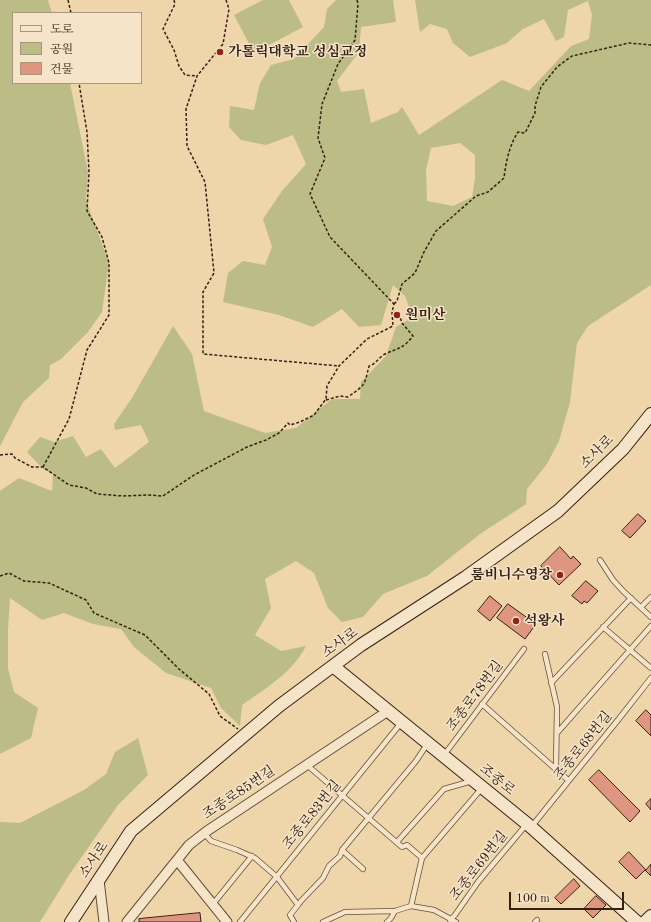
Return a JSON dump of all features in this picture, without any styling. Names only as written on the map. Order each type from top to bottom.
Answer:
[{"type":"street","name":"소사로","points":[[71,922],[131,831],[279,706],[361,645],[466,577],[558,511],[622,449],[651,414]]},
{"type":"street","name":"조종로","points":[[333,666],[529,826],[637,922]]},
{"type":"street","name":"조종로85번길","points":[[127,922],[189,845],[204,833],[388,711]]},
{"type":"street","points":[[176,860],[227,922]]},
{"type":"street","points":[[99,880],[104,922]]},
{"type":"street","points":[[645,922],[651,916]]},
{"type":"lane","points":[[600,560],[614,580],[651,617]]},
{"type":"lane","points":[[641,607],[651,597]]},
{"type":"lane","points":[[551,683],[631,598]]},
{"type":"lane","points":[[557,733],[651,626]]},
{"type":"lane","points":[[603,627],[651,668]]},
{"type":"lane","name":"조종로78번길","points":[[444,756],[524,649]]},
{"type":"lane","points":[[545,654],[558,707],[556,769]]},
{"type":"lane","name":"조종로68번길","points":[[529,826],[618,720],[651,678]]},
{"type":"lane","points":[[482,704],[568,780]]},
{"type":"lane","name":"조종로83번길","points":[[240,922],[402,722]]},
{"type":"lane","points":[[294,922],[290,916],[298,905],[323,878],[329,866],[340,856],[342,850],[391,791],[428,743]]},
{"type":"lane","points":[[307,765],[402,847],[407,845],[422,858]]},
{"type":"lane","points":[[397,842],[444,789],[478,784]]},
{"type":"lane","points":[[411,906],[422,858],[478,784]]},
{"type":"lane","name":"조종로69번길","points":[[452,921],[478,882],[529,826]]},
{"type":"lane","points":[[204,833],[211,841],[255,858],[277,877],[298,905]]},
{"type":"lane","points":[[342,850],[363,868]]},
{"type":"lane","points":[[213,904],[252,856]]},
{"type":"lane","points":[[323,922],[345,912],[395,911],[411,906],[434,910],[452,921]]},
{"type":"lane","points":[[386,922],[391,918],[395,911]]},
{"type":"path","points":[[68,0],[71,12]]},
{"type":"path","points":[[174,0],[175,4],[163,29],[174,50],[179,66],[185,75],[197,76]]},
{"type":"path","points":[[226,0],[229,9],[223,44],[197,76],[186,109],[187,146],[205,182],[214,273],[203,292],[203,354],[339,366]]},
{"type":"path","points":[[357,0],[358,4],[354,40],[338,64],[322,104],[318,138],[325,158],[310,194],[330,237],[394,304]]},
{"type":"path","points":[[0,455],[12,454],[15,458],[32,467],[43,467],[69,485],[86,488],[97,494],[123,496],[163,496],[194,476],[247,447],[266,440],[279,433],[288,423],[290,425],[300,422],[314,415],[326,400],[327,386],[339,366],[366,338],[393,326],[394,304],[397,301],[402,284],[415,273],[424,252],[436,232],[476,196],[488,192],[504,178],[506,163],[515,137],[518,132],[525,132],[535,113],[535,106],[541,87],[557,67],[572,56],[601,48],[630,42],[651,44]]},
{"type":"path","points":[[43,467],[69,419],[87,350],[108,315],[109,263],[102,237],[87,211],[89,172],[87,132],[79,84]]},
{"type":"path","points":[[326,400],[340,396],[348,397],[363,387],[366,381],[369,366],[374,364],[384,355],[406,345],[413,336],[402,323],[399,314],[393,311]]},
{"type":"path","points":[[0,576],[9,573],[24,581],[49,583],[86,600],[94,613],[145,635],[179,669],[209,694],[220,716],[245,735]]},
{"type":"green space","points":[[0,0],[48,0],[52,12],[12,12],[12,84],[70,84],[88,172],[86,200],[109,263],[102,312],[88,332],[61,359],[50,365],[49,378],[23,402],[0,446]]},
{"type":"green space","points":[[263,0],[289,0],[303,27],[254,53],[234,15]]},
{"type":"green space","points":[[336,0],[393,0],[396,22],[361,27],[359,52],[337,81],[341,92],[364,89],[371,123],[398,112],[402,107],[419,135],[502,80],[529,91],[571,46],[589,39],[592,15],[588,1],[568,10],[564,37],[556,41],[544,19],[523,29],[507,43],[470,57],[453,43],[447,29],[430,24],[420,32],[415,0],[651,0],[651,285],[588,326],[577,343],[570,402],[559,441],[547,464],[527,489],[526,504],[480,534],[427,576],[383,594],[363,617],[342,622],[328,608],[314,573],[296,561],[265,579],[271,608],[255,635],[281,651],[306,646],[294,664],[286,672],[242,705],[240,726],[221,708],[211,688],[166,673],[134,647],[121,629],[93,624],[64,613],[42,620],[10,598],[8,668],[14,692],[38,708],[31,738],[0,754],[0,491],[19,478],[52,491],[53,474],[43,469],[27,452],[40,437],[54,442],[73,436],[86,457],[101,449],[115,468],[149,442],[141,425],[115,430],[114,424],[132,398],[173,326],[192,354],[204,411],[265,433],[296,428],[332,399],[360,399],[361,382],[386,356],[396,327],[413,317],[405,296],[393,285],[381,325],[359,327],[342,309],[313,327],[279,315],[223,302],[228,273],[243,261],[265,265],[272,247],[263,219],[282,191],[306,164],[293,135],[266,145],[241,140],[229,127],[230,106],[254,110],[260,83],[271,65],[294,59],[324,27],[327,9]],"holes":[[[460,143],[475,155],[475,178],[472,197],[453,206],[427,201],[426,170],[431,148]]]},
{"type":"green space","points":[[138,738],[148,775],[118,805],[69,875],[40,922],[0,922],[0,822],[20,823],[84,790],[106,774],[115,752]]},
{"type":"building","points":[[638,514],[646,521],[630,538],[622,531]]},
{"type":"building","name":"룸비니수영장","points":[[560,547],[571,559],[573,556],[581,564],[559,585],[541,566]]},
{"type":"building","name":"석왕사","points":[[586,581],[598,591],[587,603],[584,601],[582,604],[572,596]]},
{"type":"building","name":"석왕사","points":[[490,596],[502,606],[490,621],[478,611]]},
{"type":"building","name":"석왕사","points":[[508,604],[536,624],[525,639],[497,618]]},
{"type":"building","points":[[646,710],[651,715],[651,736],[636,721]]},
{"type":"building","points":[[599,770],[640,811],[630,822],[589,780]]},
{"type":"building","points":[[651,799],[651,810],[646,804]]},
{"type":"building","points":[[629,852],[646,870],[651,864],[651,876],[645,870],[636,879],[619,862]]},
{"type":"building","points":[[574,879],[580,886],[561,904],[555,898]]},
{"type":"building","points":[[596,896],[606,905],[593,918],[584,909]]},
{"type":"building","points":[[200,913],[201,922],[139,922],[139,919]]},
{"type":"place","name":"가톨릭대학교 성심교정","points":[[220,52]]},
{"type":"place","name":"원미산","points":[[397,315]]},
{"type":"place","name":"룸비니수영장","points":[[560,575]]},
{"type":"place","name":"석왕사","points":[[516,621]]}]
